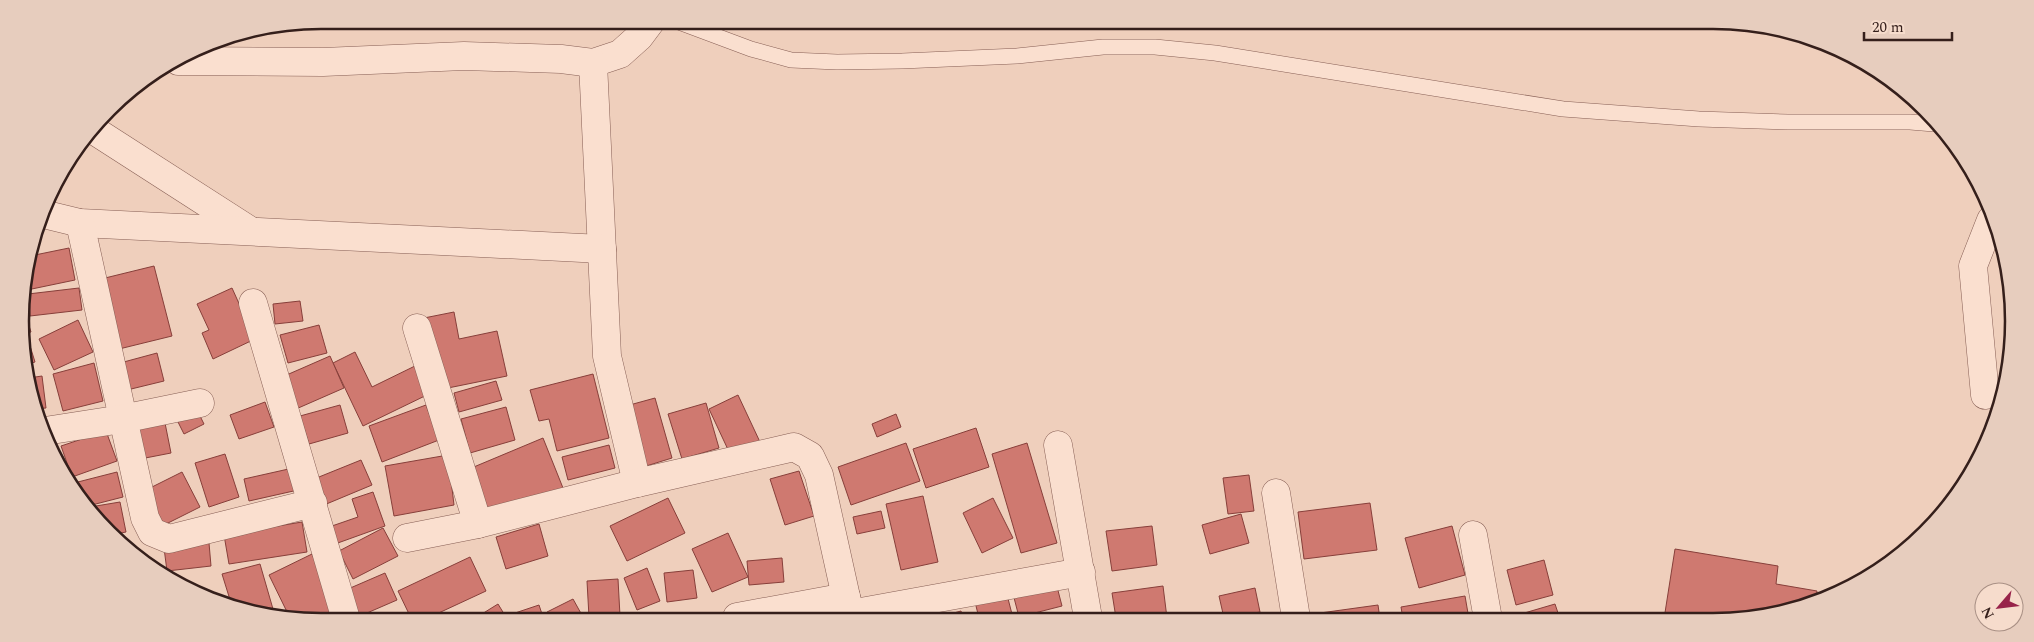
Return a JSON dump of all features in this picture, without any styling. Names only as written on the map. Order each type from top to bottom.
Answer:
[{"type":"street","points":[[190,60],[323,62],[464,56],[562,59],[593,63],[620,54],[645,29]]},
{"type":"street","points":[[593,63],[607,356],[636,483]]},
{"type":"street","points":[[97,133],[251,231]]},
{"type":"street","points":[[49,215],[80,223],[602,249]]},
{"type":"street","points":[[80,223],[145,518],[152,532],[169,539],[313,503]]},
{"type":"street","points":[[1986,395],[1973,266],[1989,224]]},
{"type":"street","points":[[253,304],[344,613]]},
{"type":"street","points":[[417,328],[478,524]]},
{"type":"street","points":[[50,429],[122,419],[200,403]]},
{"type":"street","points":[[1058,445],[1087,613]]},
{"type":"street","points":[[407,538],[478,524],[636,483],[794,447],[810,456],[820,475],[849,609]]},
{"type":"street","points":[[1276,493],[1295,613]]},
{"type":"street","points":[[1473,535],[1487,613]]},
{"type":"street","points":[[795,613],[849,609],[1081,572]]},
{"type":"lane","points":[[697,29],[750,49],[791,60],[837,62],[902,61],[1017,56],[1103,47],[1155,47],[1216,54],[1563,109],[1698,119],[1929,124]]},
{"type":"building","points":[[69,248],[75,280],[30,289],[36,255]]},
{"type":"building","points":[[154,266],[172,336],[119,349],[101,279]]},
{"type":"building","points":[[79,288],[82,310],[30,316],[30,294]]},
{"type":"building","points":[[232,288],[255,339],[213,359],[202,333],[209,330],[197,304]]},
{"type":"building","points":[[300,301],[303,321],[275,324],[273,304]]},
{"type":"building","points":[[454,312],[459,339],[497,331],[507,376],[443,389],[424,318]]},
{"type":"building","points":[[78,320],[93,352],[54,370],[39,339]]},
{"type":"building","points":[[319,325],[327,353],[288,363],[280,335]]},
{"type":"building","points":[[29,344],[35,362],[32,363]]},
{"type":"building","points":[[355,352],[372,387],[417,365],[431,393],[363,426],[333,363]]},
{"type":"building","points":[[157,353],[164,381],[127,390],[120,363]]},
{"type":"building","points":[[330,356],[344,388],[296,409],[282,377]]},
{"type":"building","points":[[94,363],[103,401],[63,411],[53,374]]},
{"type":"building","points":[[593,374],[609,438],[557,451],[549,419],[539,421],[530,390]]},
{"type":"building","points":[[42,376],[46,408],[42,408],[34,377]]},
{"type":"building","points":[[496,381],[502,400],[459,412],[454,393]]},
{"type":"building","points":[[738,395],[760,442],[731,456],[709,409]]},
{"type":"building","points":[[655,398],[672,458],[643,467],[626,406]]},
{"type":"building","points":[[265,402],[274,427],[239,439],[230,415]]},
{"type":"building","points":[[706,403],[719,448],[682,459],[668,414]]},
{"type":"building","points":[[340,405],[348,433],[309,444],[300,416]]},
{"type":"building","points":[[426,405],[439,440],[382,462],[369,426]]},
{"type":"building","points":[[195,406],[204,424],[184,434],[175,416]]},
{"type":"building","points":[[506,407],[515,440],[470,453],[461,419]]},
{"type":"building","points":[[896,414],[901,427],[877,437],[872,424]]},
{"type":"building","points":[[165,423],[171,453],[135,460],[129,430]]},
{"type":"building","points":[[976,428],[989,467],[926,488],[913,449]]},
{"type":"building","points":[[106,431],[117,461],[74,476],[61,446]]},
{"type":"building","points":[[543,438],[563,488],[489,518],[469,469]]},
{"type":"building","points":[[906,443],[920,481],[851,505],[838,467]]},
{"type":"building","points":[[1027,443],[1057,543],[1021,553],[992,454]]},
{"type":"building","points":[[609,445],[615,468],[568,480],[562,457]]},
{"type":"building","points":[[225,454],[239,497],[209,507],[195,463]]},
{"type":"building","points":[[448,455],[454,505],[394,516],[385,466]]},
{"type":"building","points":[[361,460],[372,485],[324,505],[314,479]]},
{"type":"building","points":[[293,468],[298,490],[249,501],[244,479]]},
{"type":"building","points":[[799,471],[814,516],[785,525],[770,479]]},
{"type":"building","points":[[117,472],[123,497],[93,505],[77,482]]},
{"type":"building","points":[[182,472],[200,507],[156,529],[146,490]]},
{"type":"building","points":[[1249,475],[1254,511],[1228,514],[1223,478]]},
{"type":"building","points":[[373,492],[385,526],[335,544],[329,527],[358,517],[352,499]]},
{"type":"building","points":[[923,496],[938,562],[901,570],[886,504]]},
{"type":"building","points":[[668,498],[685,533],[627,561],[610,526]]},
{"type":"building","points":[[993,498],[1013,538],[982,553],[963,513]]},
{"type":"building","points":[[120,502],[126,532],[120,533],[95,506]]},
{"type":"building","points":[[1370,503],[1377,550],[1304,559],[1298,512]]},
{"type":"building","points":[[881,511],[885,528],[857,534],[853,517]]},
{"type":"building","points":[[1241,514],[1249,543],[1210,554],[1202,525]]},
{"type":"building","points":[[302,522],[307,552],[229,564],[224,535]]},
{"type":"building","points":[[539,524],[548,556],[506,569],[496,537]]},
{"type":"building","points":[[1152,526],[1157,565],[1112,571],[1106,531]]},
{"type":"building","points":[[1452,526],[1465,575],[1419,588],[1405,538]]},
{"type":"building","points":[[383,528],[398,556],[353,579],[339,551]]},
{"type":"building","points":[[728,533],[748,577],[712,592],[692,549]]},
{"type":"building","points":[[209,543],[211,566],[170,571],[167,569],[164,548]]},
{"type":"building","points":[[1675,549],[1778,566],[1776,584],[1817,591],[1817,594],[1807,598],[1751,611],[1732,613],[1665,613]]},
{"type":"building","points":[[312,554],[333,599],[335,613],[287,611],[269,575]]},
{"type":"building","points":[[470,557],[486,591],[439,613],[409,613],[398,591]]},
{"type":"building","points":[[782,558],[784,582],[749,585],[747,561]]},
{"type":"building","points":[[1544,560],[1553,595],[1516,605],[1507,570]]},
{"type":"building","points":[[260,564],[273,609],[230,599],[222,574]]},
{"type":"building","points":[[647,568],[660,601],[637,610],[624,578]]},
{"type":"building","points":[[693,570],[697,598],[667,602],[664,573]]},
{"type":"building","points":[[385,573],[397,600],[367,613],[359,613],[348,589]]},
{"type":"building","points":[[618,579],[620,613],[589,613],[587,581]]},
{"type":"building","points":[[1055,579],[1062,606],[1035,613],[1018,613],[1012,590]]},
{"type":"building","points":[[1163,586],[1166,613],[1115,613],[1112,593]]},
{"type":"building","points":[[1005,587],[1012,613],[978,613],[973,594]]},
{"type":"building","points":[[1255,588],[1260,612],[1223,613],[1219,596]]},
{"type":"building","points":[[1465,596],[1468,613],[1402,613],[1401,607]]},
{"type":"building","points":[[573,599],[581,613],[548,613]]},
{"type":"building","points":[[498,604],[504,613],[483,613]]},
{"type":"building","points":[[1555,604],[1558,613],[1524,613]]},
{"type":"building","points":[[539,605],[542,613],[515,613]]},
{"type":"building","points":[[1378,605],[1379,613],[1320,613]]}]
